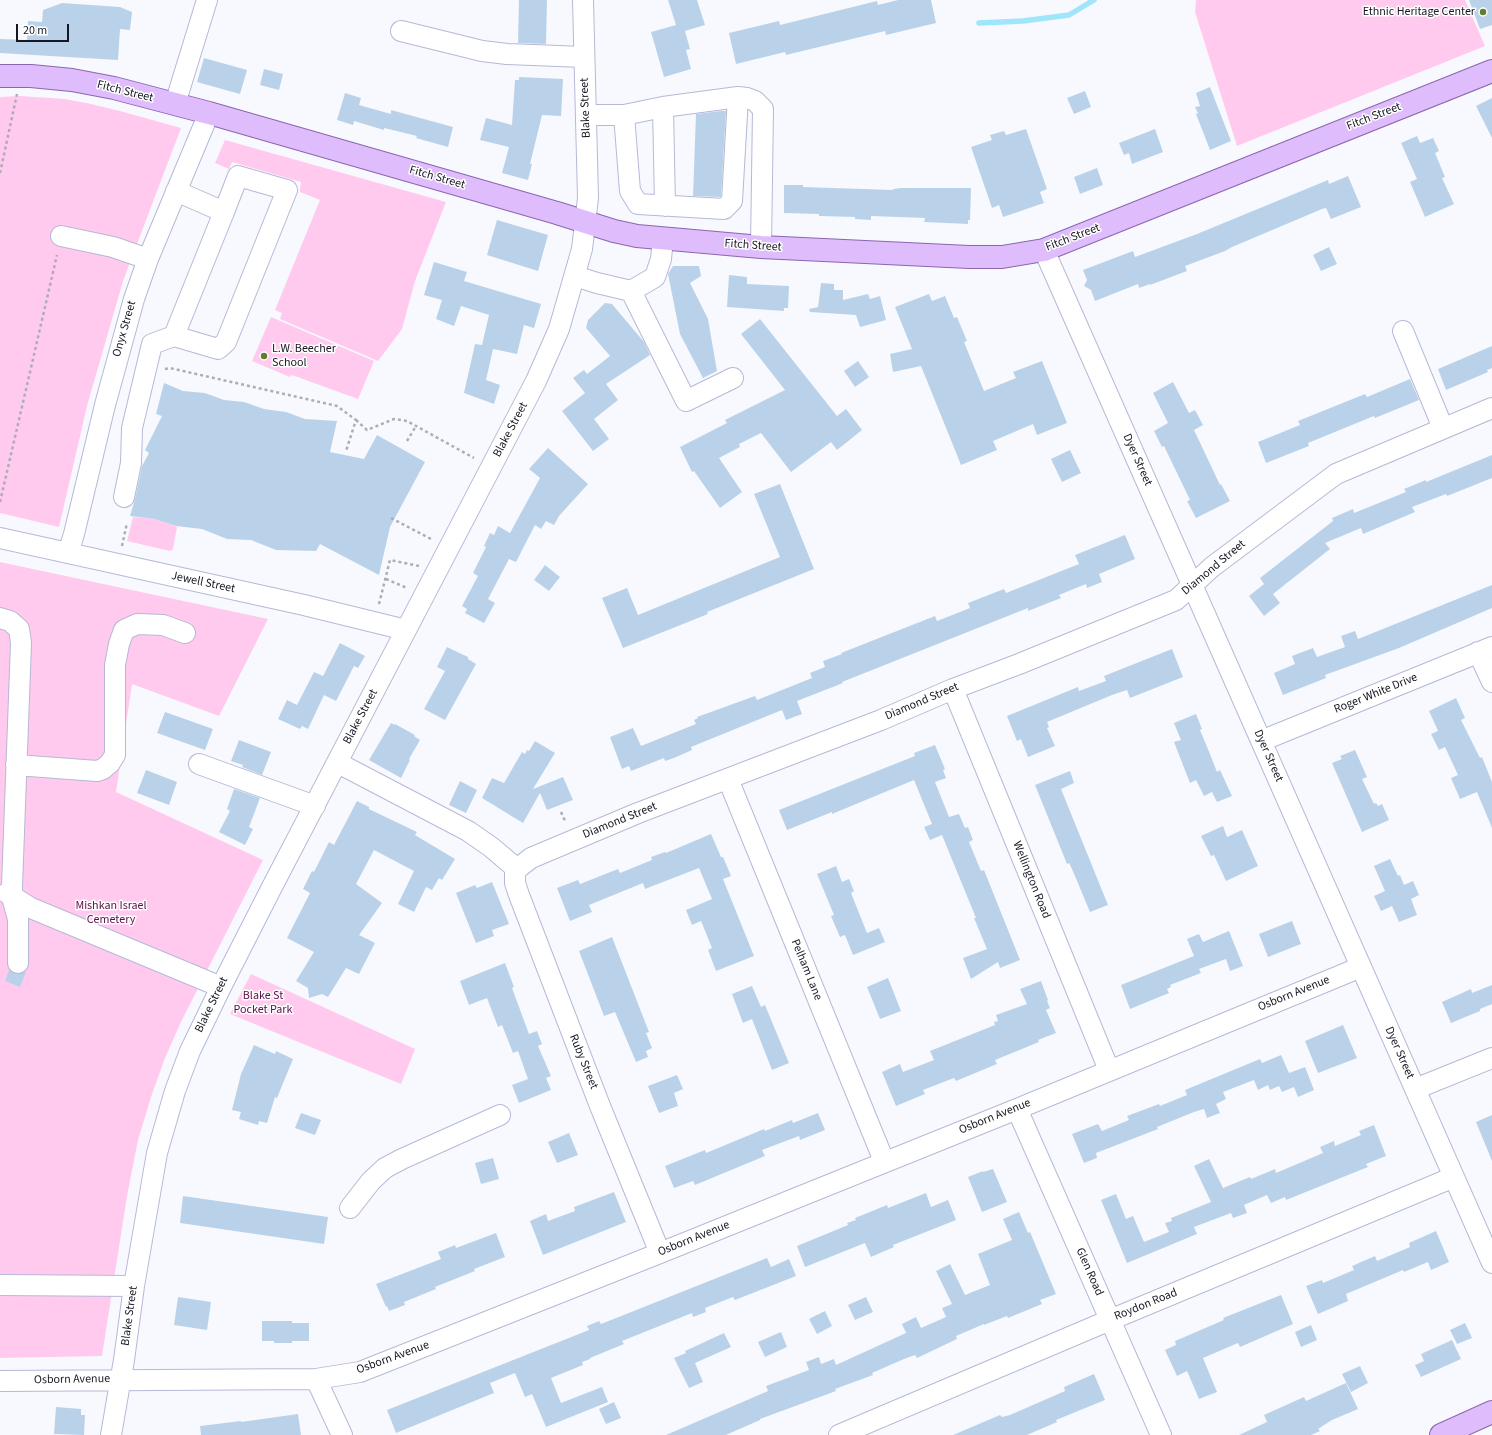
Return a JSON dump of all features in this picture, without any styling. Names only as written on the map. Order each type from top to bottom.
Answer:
[{"type":"main road","name":"Fitch Street","points":[[0,76],[31,76],[72,80],[114,88],[209,113],[614,231],[638,236],[762,247],[969,257],[1002,257],[1044,250],[1492,71]]},
{"type":"main road","points":[[1441,1435],[1492,1412]]},
{"type":"street","points":[[175,104],[207,0]]},
{"type":"street","name":"Blake Street","points":[[112,1435],[134,1286],[158,1153],[168,1115],[190,1051],[221,987],[536,381],[559,329],[582,249],[588,198],[583,0]]},
{"type":"street","points":[[401,31],[482,51],[507,54],[584,57]]},
{"type":"street","points":[[624,115],[630,191],[638,204],[724,209],[732,201],[738,97]]},
{"type":"street","points":[[586,115],[624,115],[663,106],[738,97],[748,98],[755,101],[763,109],[762,247]]},
{"type":"street","points":[[663,106],[665,206]]},
{"type":"street","name":"Onyx Street","points":[[68,554],[117,358],[134,299],[148,258],[209,113]]},
{"type":"street","points":[[124,496],[131,463],[132,428],[152,344],[174,336],[218,350],[226,342],[287,190],[238,176],[174,336]]},
{"type":"street","points":[[176,191],[224,212]]},
{"type":"street","points":[[61,236],[148,258]]},
{"type":"street","points":[[575,276],[632,291],[655,277],[661,259],[664,238]]},
{"type":"street","name":"Dyer Street","points":[[1044,250],[1492,1263]]},
{"type":"street","points":[[632,291],[686,401],[733,378]]},
{"type":"street","points":[[1403,331],[1443,428]]},
{"type":"street","name":"Diamond Street","points":[[517,869],[523,863],[538,856],[638,813],[881,720],[953,689],[1156,610],[1176,600],[1212,566],[1336,474],[1492,408]]},
{"type":"street","name":"Jewell Street","points":[[0,538],[304,605],[406,630]]},
{"type":"street","points":[[0,618],[10,621],[18,629],[22,643],[16,765],[6,893],[18,919],[18,963]]},
{"type":"street","points":[[16,765],[97,771],[103,769],[110,763],[115,755],[115,665],[119,644],[124,630],[137,624],[163,625],[185,633]]},
{"type":"street","points":[[1485,650],[1492,682]]},
{"type":"street","name":"Roger White Drive","points":[[1261,740],[1485,650]]},
{"type":"street","name":"Wellington Road","points":[[953,689],[1109,1070]]},
{"type":"street","points":[[338,763],[468,831],[491,847],[517,869]]},
{"type":"street","points":[[199,764],[315,806]]},
{"type":"street","name":"Pelham Lane","points":[[728,779],[884,1161]]},
{"type":"street","name":"Ruby Street","points":[[517,869],[515,874],[515,883],[518,895],[600,1106],[660,1253]]},
{"type":"street","points":[[6,893],[31,908],[221,987]]},
{"type":"street","name":"Osborn Avenue","points":[[0,1381],[316,1379],[360,1372],[660,1253],[1361,967]]},
{"type":"street","points":[[1415,1089],[1492,1058]]},
{"type":"street","name":"Glen Road","points":[[1017,1108],[1161,1435]]},
{"type":"street","points":[[350,1208],[371,1181],[385,1168],[500,1115]]},
{"type":"street","name":"Roydon Road","points":[[839,1435],[1110,1320],[1454,1177]]},
{"type":"street","points":[[0,1285],[134,1286]]},
{"type":"street","points":[[316,1379],[342,1435]]},
{"type":"path","points":[[0,173],[17,94]]},
{"type":"path","points":[[0,502],[61,236]]},
{"type":"path","points":[[158,371],[170,368],[337,406],[367,430],[394,419],[407,421],[480,461]]},
{"type":"path","points":[[346,451],[356,420]]},
{"type":"path","points":[[407,441],[416,426]]},
{"type":"path","points":[[391,518],[436,541]]},
{"type":"path","points":[[122,546],[127,523]]},
{"type":"path","points":[[379,606],[390,560],[422,566]]},
{"type":"path","points":[[385,579],[409,589]]},
{"type":"green space","points":[[1196,0],[1465,0],[1485,46],[1237,146],[1195,12]]},
{"type":"green space","points":[[20,96],[65,99],[91,104],[181,128],[123,281],[87,406],[59,527],[0,513],[0,97]]},
{"type":"green space","points":[[225,140],[446,202],[415,281],[402,329],[378,361],[280,319],[282,313],[275,310],[320,200],[300,192],[301,182],[232,162],[229,169],[215,163]]},
{"type":"green space","points":[[271,317],[374,361],[358,399],[292,375],[290,377],[252,361]]},
{"type":"green space","points":[[133,517],[157,519],[177,527],[173,549],[170,551],[127,541]]},
{"type":"green space","name":"Mishkan Israel Cemetery","points":[[0,562],[268,619],[219,716],[132,684],[116,792],[263,860],[181,1022],[165,1058],[152,1094],[138,1140],[127,1196],[102,1356],[0,1358]]},
{"type":"green space","name":"Blake St Pocket Park","points":[[251,974],[415,1049],[401,1084],[230,1014]]},
{"type":"building","points":[[519,0],[547,0],[546,44],[518,43]]},
{"type":"building","points":[[668,0],[697,0],[705,25],[685,31],[690,49],[686,50],[691,69],[664,77],[651,32],[676,25]]},
{"type":"building","points":[[898,0],[931,0],[936,23],[886,35],[885,31],[786,55],[785,52],[736,64],[729,33],[779,21],[780,25],[877,1],[878,5]]},
{"type":"building","name":"Ethnic Heritage Center","points":[[1469,0],[1492,0],[1492,25],[1480,29]]},
{"type":"building","points":[[62,3],[120,7],[132,12],[130,30],[120,29],[118,60],[0,53],[0,39],[27,40],[28,21],[42,22],[43,10]]},
{"type":"building","points":[[204,58],[247,70],[240,94],[197,82]]},
{"type":"building","points":[[264,69],[283,74],[279,90],[260,85]]},
{"type":"building","points":[[519,77],[563,79],[561,116],[542,115],[530,164],[532,164],[528,180],[502,173],[509,147],[480,140],[486,118],[512,125],[515,80],[519,80]]},
{"type":"building","points":[[1210,87],[1231,141],[1210,150],[1196,114],[1198,113],[1195,107],[1200,106],[1196,93]]},
{"type":"building","points":[[1085,91],[1091,107],[1074,114],[1067,98]]},
{"type":"building","points":[[345,93],[361,98],[359,105],[391,114],[391,110],[453,127],[448,147],[416,138],[417,136],[384,128],[384,130],[354,121],[353,125],[337,120]]},
{"type":"building","points":[[1492,98],[1492,138],[1476,106]]},
{"type":"building","points":[[726,111],[721,196],[693,196],[696,114]]},
{"type":"building","points":[[1026,129],[1047,189],[1040,192],[1044,203],[1003,217],[999,205],[992,208],[971,147],[992,140],[990,135],[1004,131],[1006,135]]},
{"type":"building","points":[[1155,129],[1163,152],[1132,164],[1129,153],[1124,155],[1119,143]]},
{"type":"building","points":[[1417,136],[1420,143],[1433,138],[1439,151],[1435,153],[1445,177],[1442,178],[1454,204],[1425,217],[1410,182],[1417,179],[1401,143]]},
{"type":"building","points":[[1097,168],[1103,185],[1080,194],[1074,177]]},
{"type":"building","points":[[1348,176],[1361,207],[1331,219],[1326,208],[1322,209],[1225,251],[1185,266],[1187,271],[1139,288],[1138,284],[1095,301],[1091,290],[1084,286],[1087,280],[1083,270],[1133,251],[1135,257],[1197,234],[1328,180],[1329,184]]},
{"type":"building","points":[[784,185],[893,190],[901,188],[971,188],[970,220],[968,220],[968,224],[924,222],[925,218],[871,216],[871,220],[855,219],[855,217],[819,216],[819,214],[784,213]]},
{"type":"building","points":[[497,220],[548,235],[538,271],[487,255]]},
{"type":"building","points":[[1329,247],[1337,264],[1321,271],[1313,255]]},
{"type":"building","points":[[434,262],[467,272],[464,281],[541,304],[534,328],[524,325],[517,354],[493,349],[486,380],[500,385],[494,404],[464,393],[475,344],[482,345],[489,315],[461,306],[454,326],[436,319],[442,300],[424,295]]},
{"type":"building","points":[[673,266],[699,266],[701,276],[690,283],[708,319],[717,371],[703,378],[680,334],[668,274]]},
{"type":"building","points":[[729,275],[747,277],[747,284],[789,286],[788,308],[784,308],[784,311],[727,307]]},
{"type":"building","points":[[821,283],[834,284],[834,290],[843,290],[843,300],[868,294],[870,299],[880,296],[886,320],[860,327],[856,315],[810,312],[809,309],[818,307]]},
{"type":"building","points":[[929,294],[932,301],[945,296],[954,318],[957,317],[967,341],[964,342],[984,391],[1016,378],[1013,372],[1042,361],[1067,423],[1037,435],[1033,424],[993,441],[997,450],[961,465],[921,366],[893,372],[890,354],[912,349],[895,307]]},
{"type":"building","points":[[605,303],[612,304],[644,342],[650,355],[606,384],[618,400],[594,419],[609,439],[593,451],[562,411],[585,393],[573,378],[584,370],[587,374],[610,356],[586,328],[588,320]]},
{"type":"building","points":[[760,319],[837,416],[846,409],[862,430],[837,450],[831,442],[791,472],[761,433],[739,444],[740,447],[719,458],[742,492],[720,508],[694,471],[692,472],[680,447],[727,423],[725,420],[785,390],[741,334]]},
{"type":"building","points":[[1492,346],[1492,368],[1487,370],[1488,372],[1446,390],[1438,369]]},
{"type":"building","points":[[858,361],[869,377],[855,387],[844,371]]},
{"type":"building","points":[[1410,379],[1419,400],[1375,418],[1374,416],[1308,443],[1309,446],[1266,463],[1258,442],[1300,425],[1298,421],[1365,394],[1367,397]]},
{"type":"building","points":[[1173,382],[1189,413],[1195,410],[1203,425],[1194,430],[1220,485],[1221,484],[1230,501],[1196,518],[1187,501],[1190,500],[1164,446],[1162,447],[1154,431],[1168,423],[1153,393]]},
{"type":"building","points":[[164,383],[183,391],[205,393],[224,400],[244,402],[264,409],[286,412],[305,419],[337,421],[330,452],[364,459],[377,435],[425,462],[390,527],[379,575],[320,544],[316,551],[276,550],[251,540],[227,539],[202,529],[176,526],[155,519],[130,516],[142,466],[149,453],[145,450],[162,416],[156,414]]},
{"type":"building","points":[[548,448],[588,484],[559,516],[554,525],[546,521],[541,529],[535,525],[516,562],[509,559],[488,599],[495,603],[484,623],[465,613],[467,609],[462,606],[478,576],[473,573],[486,547],[484,546],[490,533],[494,535],[498,526],[510,533],[540,478],[529,469]]},
{"type":"building","points":[[1070,450],[1081,473],[1062,482],[1051,459]]},
{"type":"building","points":[[1492,455],[1492,478],[1447,496],[1446,494],[1412,507],[1415,512],[1363,534],[1361,528],[1325,543],[1330,549],[1273,594],[1280,603],[1264,616],[1249,596],[1264,584],[1260,578],[1333,521],[1332,518],[1353,509],[1354,513],[1406,492],[1404,489],[1426,480],[1426,482]]},
{"type":"building","points":[[780,484],[814,569],[623,648],[602,598],[627,588],[638,615],[780,557],[754,494]]},
{"type":"building","points":[[1125,535],[1135,559],[1099,574],[1102,582],[1087,588],[1086,584],[1059,595],[1061,598],[1028,611],[1028,608],[797,701],[802,714],[786,720],[782,710],[691,747],[692,750],[674,758],[665,761],[664,758],[631,771],[629,766],[622,769],[610,737],[633,728],[641,746],[696,724],[694,720],[698,718],[697,717],[755,696],[757,700],[812,678],[810,673],[825,667],[823,661],[842,654],[841,653],[935,616],[937,621],[970,608],[968,603],[1004,589],[1006,593],[1079,564],[1075,555]]},
{"type":"building","points":[[545,565],[560,577],[549,591],[534,580]]},
{"type":"building","points":[[1492,585],[1492,608],[1399,648],[1325,675],[1326,678],[1283,695],[1274,673],[1295,664],[1292,656],[1313,648],[1317,657],[1345,647],[1341,636],[1355,631],[1358,639]]},
{"type":"building","points":[[340,643],[365,656],[358,668],[354,666],[336,701],[324,695],[308,729],[302,726],[300,729],[278,719],[287,700],[297,705],[314,672],[323,676]]},
{"type":"building","points":[[447,647],[468,657],[468,659],[476,664],[445,720],[424,709],[445,671],[437,667]]},
{"type":"building","points":[[1172,649],[1183,677],[1130,698],[1127,690],[1047,722],[1049,727],[1047,728],[1055,746],[1028,757],[1021,739],[1017,741],[1007,716],[1078,687],[1079,691],[1106,681],[1104,676]]},
{"type":"building","points":[[1456,698],[1465,718],[1461,720],[1480,758],[1482,757],[1492,782],[1492,828],[1477,792],[1460,799],[1451,778],[1458,775],[1445,747],[1439,750],[1431,734],[1438,731],[1429,711]]},
{"type":"building","points":[[165,712],[213,729],[205,750],[157,733]]},
{"type":"building","points":[[1196,714],[1202,729],[1200,730],[1217,772],[1220,770],[1232,796],[1217,802],[1212,792],[1204,796],[1196,780],[1190,783],[1174,742],[1181,740],[1174,723]]},
{"type":"building","points":[[391,723],[415,735],[414,736],[420,740],[409,759],[410,760],[401,778],[369,760]]},
{"type":"building","points":[[239,740],[271,752],[262,775],[242,767],[243,765],[231,761]]},
{"type":"building","points":[[535,741],[555,753],[533,789],[563,777],[573,800],[547,810],[540,793],[523,823],[482,798],[492,778],[504,783],[522,752],[525,754],[527,750],[529,751]]},
{"type":"building","points":[[935,745],[945,769],[943,770],[946,778],[935,782],[949,817],[959,814],[965,828],[968,827],[973,840],[969,842],[981,871],[984,870],[1020,960],[1000,968],[998,962],[971,979],[963,958],[987,949],[942,835],[930,840],[924,827],[932,824],[914,780],[832,814],[832,812],[787,830],[779,810],[915,756],[914,753]]},
{"type":"building","points":[[1355,750],[1367,777],[1362,779],[1374,804],[1376,803],[1378,806],[1382,804],[1389,820],[1362,832],[1332,763],[1342,759],[1340,756]]},
{"type":"building","points":[[146,770],[177,782],[169,805],[137,793]]},
{"type":"building","points":[[1070,771],[1074,783],[1061,789],[1108,905],[1090,912],[1072,869],[1069,863],[1067,864],[1035,785]]},
{"type":"building","points":[[460,781],[477,790],[466,813],[449,805]]},
{"type":"building","points":[[234,789],[260,798],[249,827],[253,829],[245,845],[219,832],[230,811],[227,809]]},
{"type":"building","points":[[357,801],[369,807],[369,809],[417,832],[415,835],[455,859],[442,880],[439,878],[432,890],[426,887],[414,912],[398,904],[414,871],[374,850],[356,884],[382,903],[359,935],[375,943],[359,974],[346,968],[328,997],[322,994],[309,998],[308,988],[296,981],[314,952],[287,938],[310,893],[303,889],[312,871],[314,872],[329,842],[334,845]]},
{"type":"building","points":[[1223,826],[1227,837],[1242,830],[1258,866],[1226,881],[1214,855],[1211,856],[1201,836]]},
{"type":"building","points":[[711,834],[731,876],[723,879],[754,956],[716,971],[708,950],[712,948],[701,921],[692,925],[686,910],[712,899],[699,868],[645,889],[643,883],[589,905],[592,912],[570,921],[557,888],[578,880],[580,884],[618,869],[620,873],[652,860],[651,857],[665,852],[666,853]]},
{"type":"building","points":[[1390,859],[1398,876],[1400,875],[1404,885],[1413,881],[1419,895],[1411,899],[1417,915],[1399,922],[1392,906],[1381,911],[1374,896],[1385,891],[1374,866]]},
{"type":"building","points":[[836,866],[842,882],[849,879],[854,891],[851,893],[867,933],[879,928],[885,942],[853,955],[845,935],[840,937],[831,916],[834,915],[817,874]]},
{"type":"building","points":[[492,882],[509,924],[492,930],[494,936],[476,943],[456,893],[475,885],[477,888]]},
{"type":"building","points":[[1292,921],[1301,944],[1268,957],[1259,934]]},
{"type":"building","points":[[1229,931],[1243,966],[1230,971],[1226,959],[1199,969],[1201,973],[1170,985],[1171,987],[1167,989],[1169,993],[1130,1009],[1121,985],[1194,956],[1187,939],[1199,934],[1203,942]]},
{"type":"building","points":[[612,937],[649,1032],[646,1033],[652,1048],[646,1051],[648,1057],[636,1062],[615,1012],[604,1016],[579,951]]},
{"type":"building","points":[[505,963],[514,987],[512,988],[529,1034],[537,1031],[542,1044],[538,1046],[551,1076],[546,1078],[551,1090],[519,1103],[512,1085],[528,1079],[518,1051],[513,1053],[502,1025],[498,1027],[487,998],[469,1005],[460,981]]},
{"type":"building","points":[[9,970],[18,974],[26,972],[20,987],[5,981]]},
{"type":"building","points":[[888,978],[901,1011],[880,1019],[867,987]]},
{"type":"building","points":[[1041,981],[1050,1008],[1046,1010],[1056,1033],[1038,1040],[1039,1042],[995,1060],[997,1064],[956,1081],[954,1078],[923,1090],[925,1094],[896,1106],[882,1072],[900,1064],[903,1072],[934,1060],[930,1051],[995,1025],[994,1022],[998,1021],[996,1015],[1027,1004],[1020,989]]},
{"type":"building","points":[[1492,985],[1492,1004],[1480,1009],[1480,1011],[1451,1023],[1442,1002],[1471,989],[1472,993]]},
{"type":"building","points":[[752,986],[761,1007],[765,1005],[789,1063],[772,1070],[752,1019],[743,1023],[732,994]]},
{"type":"building","points":[[1343,1025],[1357,1058],[1318,1073],[1305,1041]]},
{"type":"building","points":[[254,1045],[275,1054],[276,1051],[293,1059],[277,1098],[275,1097],[267,1123],[259,1121],[258,1125],[239,1119],[241,1112],[232,1110],[241,1074]]},
{"type":"building","points":[[1281,1055],[1289,1073],[1305,1067],[1314,1090],[1298,1097],[1294,1087],[1282,1092],[1279,1086],[1270,1090],[1268,1085],[1258,1090],[1254,1080],[1223,1092],[1226,1099],[1216,1104],[1220,1113],[1207,1118],[1204,1109],[1194,1112],[1157,1127],[1158,1129],[1096,1153],[1097,1158],[1084,1163],[1072,1134],[1098,1124],[1102,1131],[1129,1120],[1127,1116],[1159,1104],[1160,1106],[1187,1095],[1185,1090],[1260,1059],[1262,1063]]},
{"type":"building","points":[[677,1075],[683,1089],[674,1093],[678,1106],[659,1113],[648,1086]]},
{"type":"building","points":[[301,1113],[321,1120],[315,1135],[295,1128]]},
{"type":"building","points":[[818,1113],[825,1130],[800,1140],[799,1136],[762,1150],[765,1156],[695,1185],[693,1181],[674,1188],[665,1166],[705,1150],[706,1153],[764,1129],[765,1131],[792,1120],[793,1123]]},
{"type":"building","points":[[1492,1115],[1492,1161],[1476,1122]]},
{"type":"building","points":[[1374,1125],[1386,1156],[1366,1164],[1368,1167],[1286,1200],[1285,1197],[1271,1203],[1267,1195],[1244,1205],[1247,1213],[1233,1218],[1231,1213],[1194,1227],[1197,1234],[1127,1263],[1101,1200],[1116,1194],[1126,1219],[1133,1216],[1144,1242],[1169,1232],[1165,1223],[1172,1221],[1171,1218],[1211,1202],[1194,1166],[1209,1159],[1223,1188],[1275,1169],[1276,1173],[1323,1153],[1320,1147],[1334,1141],[1335,1146],[1361,1135],[1359,1131]]},
{"type":"building","points":[[569,1133],[578,1155],[557,1163],[548,1142]]},
{"type":"building","points":[[493,1158],[499,1179],[481,1184],[475,1163]]},
{"type":"building","points":[[993,1169],[1007,1202],[982,1212],[968,1177]]},
{"type":"building","points":[[614,1192],[626,1222],[543,1255],[530,1221],[546,1214],[548,1221],[575,1211],[574,1207]]},
{"type":"building","points":[[926,1193],[931,1207],[948,1200],[956,1220],[893,1245],[894,1247],[871,1257],[865,1243],[805,1267],[797,1246],[848,1225],[847,1223],[856,1220],[855,1218],[887,1205],[888,1208]]},
{"type":"building","points":[[183,1196],[328,1217],[324,1244],[180,1223]]},
{"type":"building","points":[[1019,1212],[1028,1233],[1030,1232],[1056,1294],[1040,1300],[1042,1304],[1008,1318],[1007,1316],[984,1324],[956,1336],[957,1339],[917,1358],[915,1355],[904,1359],[872,1373],[873,1375],[835,1389],[836,1391],[760,1419],[726,1435],[666,1435],[768,1391],[766,1386],[809,1370],[806,1362],[819,1357],[821,1364],[834,1359],[836,1365],[906,1333],[902,1324],[916,1317],[921,1328],[946,1317],[942,1308],[952,1304],[936,1271],[950,1264],[965,1295],[990,1285],[978,1254],[1012,1240],[1003,1219]]},
{"type":"building","points":[[1436,1231],[1449,1262],[1431,1270],[1428,1262],[1404,1272],[1403,1270],[1346,1294],[1348,1301],[1318,1314],[1306,1286],[1322,1280],[1323,1283],[1354,1270],[1352,1266],[1375,1256],[1377,1261],[1410,1247],[1409,1243]]},
{"type":"building","points":[[496,1233],[505,1257],[435,1287],[436,1289],[404,1302],[405,1305],[389,1311],[387,1306],[386,1307],[376,1284],[441,1259],[438,1252],[455,1245],[456,1248]]},
{"type":"building","points":[[767,1258],[771,1267],[789,1259],[796,1276],[735,1300],[733,1297],[705,1308],[706,1312],[693,1317],[692,1313],[622,1341],[624,1344],[582,1362],[583,1365],[551,1378],[561,1403],[602,1387],[608,1402],[546,1427],[532,1394],[525,1397],[515,1373],[490,1383],[494,1393],[396,1433],[387,1410],[589,1330],[587,1326],[599,1321],[601,1324]]},
{"type":"building","points":[[1281,1295],[1293,1324],[1240,1347],[1238,1343],[1203,1358],[1217,1392],[1199,1399],[1187,1371],[1177,1376],[1165,1350],[1176,1345],[1175,1341],[1224,1320],[1223,1318]]},
{"type":"building","points":[[178,1297],[211,1302],[207,1330],[174,1325]]},
{"type":"building","points":[[866,1297],[873,1312],[855,1320],[848,1305]]},
{"type":"building","points":[[825,1311],[832,1326],[817,1334],[809,1319]]},
{"type":"building","points":[[262,1321],[292,1321],[292,1323],[309,1323],[309,1341],[274,1343],[274,1341],[262,1341]]},
{"type":"building","points":[[1465,1323],[1472,1338],[1457,1344],[1450,1330]]},
{"type":"building","points":[[1311,1325],[1317,1340],[1301,1347],[1295,1332]]},
{"type":"building","points":[[781,1332],[787,1347],[765,1357],[758,1342]]},
{"type":"building","points":[[724,1333],[731,1347],[695,1363],[703,1382],[689,1388],[674,1358],[686,1353],[685,1351]]},
{"type":"building","points":[[1452,1340],[1461,1359],[1421,1377],[1415,1365],[1424,1361],[1421,1354]]},
{"type":"building","points":[[1360,1366],[1368,1383],[1351,1392],[1342,1374]]},
{"type":"building","points":[[1094,1374],[1105,1400],[1056,1420],[1057,1422],[1027,1435],[953,1435],[1000,1415],[1002,1417],[1010,1415],[1065,1391],[1064,1387]]},
{"type":"building","points":[[1346,1383],[1358,1409],[1332,1420],[1318,1429],[1320,1431],[1311,1435],[1239,1435],[1267,1422],[1264,1415],[1304,1397],[1306,1401]]},
{"type":"building","points":[[614,1402],[621,1418],[606,1424],[599,1409]]},
{"type":"building","points":[[56,1407],[81,1409],[81,1415],[85,1415],[84,1435],[54,1434]]},
{"type":"building","points":[[298,1414],[301,1435],[201,1435],[200,1426]]},
{"type":"waterway","points":[[979,23],[1023,21],[1069,15],[1094,0]]},
{"type":"place","name":"Ethnic Heritage Center","points":[[1483,12]]},
{"type":"place","name":"L.W. Beecher School","points":[[264,356]]}]
